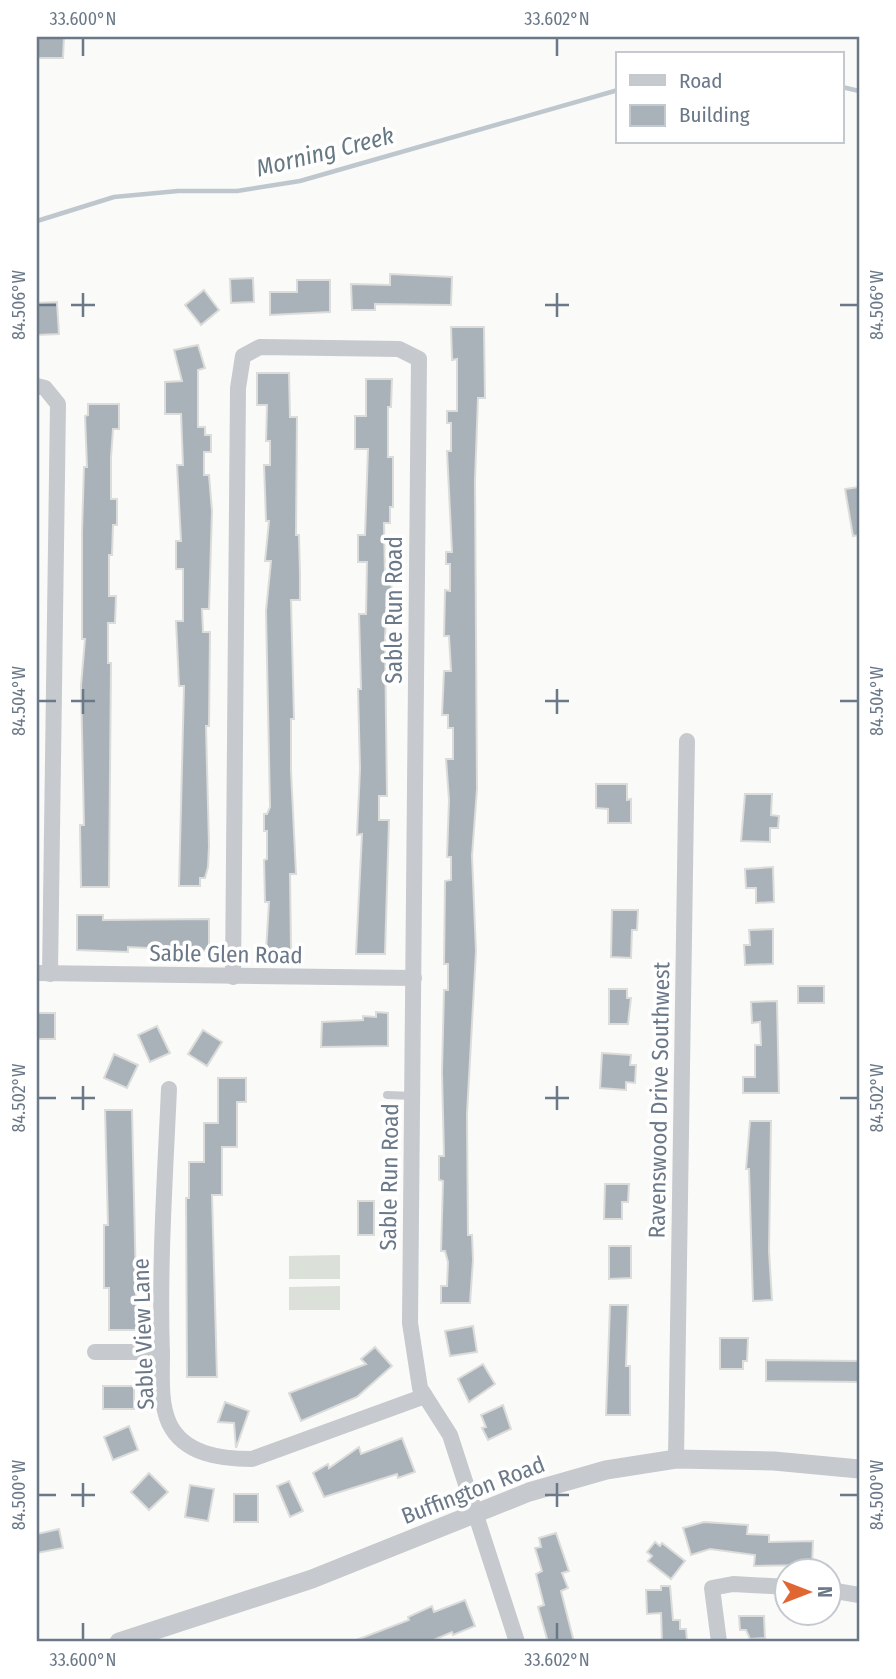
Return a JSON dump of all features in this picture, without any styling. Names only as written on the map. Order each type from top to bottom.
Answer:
[{"type":"street","name":"Sable Run Road","points":[[233,977],[238,388],[243,356],[260,347],[399,349],[419,359],[410,1323],[420,1388],[450,1435],[515,1642]]},
{"type":"street","points":[[37,386],[45,388],[58,404],[43,974]]},
{"type":"street","name":"Ravenswood Drive Southwest","points":[[676,1459],[687,741]]},
{"type":"street","name":"Sable Glen Road","points":[[43,974],[414,978]]},
{"type":"street","name":"Sable View Lane","points":[[169,1089],[160,1298],[163,1398],[170,1425],[196,1451],[227,1459],[252,1459],[425,1396]]},
{"type":"street","points":[[95,1352],[162,1352]]},
{"type":"street","name":"Buffington Road","points":[[119,1642],[312,1579],[529,1492],[607,1470],[676,1459],[774,1461],[859,1469]]},
{"type":"street","points":[[719,1642],[712,1588],[733,1584],[774,1586]]},
{"type":"lane","points":[[387,1095],[413,1096]]},
{"type":"shaded area","points":[[340,1255],[340,1279],[289,1279],[289,1256]]},
{"type":"shaded area","points":[[340,1286],[340,1310],[289,1310],[289,1287]]},
{"type":"building","points":[[64,37],[63,58],[37,58],[37,38]]},
{"type":"building","points":[[390,274],[452,277],[451,305],[375,304],[375,310],[352,310],[351,284],[390,285]]},
{"type":"building","points":[[253,278],[254,302],[231,303],[230,279]]},
{"type":"building","points":[[297,280],[330,280],[330,312],[270,315],[270,292],[297,292]]},
{"type":"building","points":[[204,290],[219,310],[201,325],[185,305]]},
{"type":"building","points":[[57,302],[59,334],[37,335],[37,303]]},
{"type":"building","points":[[451,327],[484,327],[485,398],[478,398],[475,480],[477,789],[472,856],[476,951],[467,1114],[468,1235],[472,1235],[473,1260],[470,1303],[441,1303],[441,1286],[447,1286],[448,1262],[445,1251],[441,1251],[443,1181],[439,1180],[439,1156],[444,1156],[444,990],[448,990],[448,964],[444,964],[445,881],[451,880],[451,857],[447,857],[449,800],[446,759],[453,759],[453,728],[448,728],[448,715],[442,715],[444,671],[451,671],[449,636],[444,636],[445,590],[450,591],[450,564],[446,564],[446,552],[452,552],[447,451],[451,451],[451,423],[447,423],[447,411],[457,411],[457,359],[452,360]]},
{"type":"building","points":[[198,345],[205,368],[198,370],[198,427],[205,427],[205,435],[211,435],[211,452],[204,452],[204,475],[209,475],[212,511],[209,609],[202,609],[203,632],[210,632],[209,726],[206,726],[209,846],[208,867],[205,878],[200,878],[200,886],[179,886],[184,686],[179,686],[176,621],[183,621],[183,569],[176,569],[176,541],[181,541],[177,465],[183,465],[181,414],[165,414],[165,382],[182,381],[174,350]]},
{"type":"building","points":[[257,373],[289,373],[290,417],[297,417],[296,535],[299,535],[300,574],[300,600],[291,600],[294,719],[291,719],[291,771],[296,874],[290,874],[291,950],[266,952],[269,902],[265,902],[264,860],[267,859],[267,831],[264,831],[264,814],[267,814],[270,807],[266,611],[271,561],[265,561],[269,521],[266,521],[264,465],[270,465],[270,441],[266,441],[267,405],[257,405]]},
{"type":"building","points":[[366,379],[392,379],[391,407],[388,407],[388,457],[393,457],[393,507],[390,507],[390,523],[384,523],[385,574],[391,574],[392,599],[387,599],[385,638],[387,796],[379,796],[379,820],[389,820],[385,954],[356,954],[362,834],[357,835],[360,769],[358,689],[361,689],[359,614],[366,614],[367,562],[358,562],[358,535],[365,535],[368,449],[355,449],[355,416],[366,416]]},
{"type":"building","points":[[88,404],[119,404],[119,429],[113,429],[111,458],[111,499],[117,499],[117,525],[113,525],[112,555],[109,555],[109,596],[116,596],[115,623],[108,623],[108,663],[111,663],[109,887],[81,887],[80,825],[84,825],[81,686],[85,639],[82,639],[82,532],[84,467],[87,467],[85,416],[88,415]]},
{"type":"building","points":[[859,487],[859,535],[853,536],[845,489]]},
{"type":"building","points":[[596,784],[627,784],[627,800],[631,799],[631,823],[608,823],[608,809],[596,808]]},
{"type":"building","points":[[745,794],[772,794],[771,815],[779,816],[778,828],[770,828],[770,842],[741,841]]},
{"type":"building","points":[[773,867],[774,902],[756,903],[756,888],[746,888],[745,869]]},
{"type":"building","points":[[612,910],[638,910],[637,930],[632,930],[631,958],[611,957]]},
{"type":"building","points":[[77,915],[103,915],[103,920],[209,919],[209,951],[128,947],[128,952],[77,950]]},
{"type":"building","points":[[773,929],[773,964],[745,965],[744,945],[750,945],[749,930]]},
{"type":"building","points":[[798,986],[824,986],[824,1003],[798,1003]]},
{"type":"building","points":[[609,989],[627,989],[627,998],[631,998],[628,1024],[609,1024]]},
{"type":"building","points":[[777,1001],[779,1093],[743,1093],[743,1077],[755,1077],[755,1045],[761,1045],[760,1022],[752,1023],[751,1002]]},
{"type":"building","points":[[376,1012],[388,1013],[388,1046],[321,1047],[322,1022],[363,1020],[363,1016],[376,1017]]},
{"type":"building","points":[[37,1013],[55,1013],[55,1039],[37,1039]]},
{"type":"building","points":[[157,1026],[170,1053],[150,1062],[138,1035]]},
{"type":"building","points":[[203,1030],[222,1042],[207,1066],[188,1054]]},
{"type":"building","points":[[602,1053],[631,1055],[630,1065],[636,1065],[635,1083],[626,1082],[626,1090],[600,1088]]},
{"type":"building","points":[[114,1054],[138,1065],[127,1088],[104,1078]]},
{"type":"building","points":[[218,1078],[246,1078],[246,1102],[237,1102],[237,1147],[222,1147],[222,1195],[212,1195],[217,1377],[187,1377],[186,1198],[189,1198],[189,1162],[204,1162],[204,1123],[218,1123]]},
{"type":"building","points":[[105,1110],[132,1110],[137,1330],[109,1330],[109,1288],[104,1288],[104,1225],[108,1225]]},
{"type":"building","points":[[750,1121],[771,1121],[769,1251],[772,1300],[753,1301],[749,1169],[746,1169]]},
{"type":"building","points":[[605,1184],[629,1184],[628,1202],[622,1202],[622,1219],[604,1219]]},
{"type":"building","points":[[358,1201],[374,1201],[374,1235],[358,1235]]},
{"type":"building","points":[[609,1246],[631,1246],[631,1278],[609,1279]]},
{"type":"building","points":[[610,1305],[628,1305],[626,1366],[630,1366],[630,1415],[606,1415]]},
{"type":"building","points":[[473,1326],[477,1352],[450,1356],[445,1331]]},
{"type":"building","points":[[720,1338],[748,1338],[747,1361],[743,1361],[743,1369],[720,1369]]},
{"type":"building","points":[[375,1347],[392,1366],[357,1397],[301,1421],[289,1393],[366,1364],[361,1359]]},
{"type":"building","points":[[766,1360],[859,1361],[859,1382],[766,1381]]},
{"type":"building","points":[[483,1364],[495,1384],[469,1402],[458,1379]]},
{"type":"building","points":[[103,1386],[134,1386],[134,1409],[103,1409]]},
{"type":"building","points":[[225,1402],[249,1411],[236,1448],[234,1423],[218,1422]]},
{"type":"building","points":[[503,1405],[511,1429],[488,1440],[482,1428],[486,1427],[481,1415]]},
{"type":"building","points":[[129,1426],[138,1450],[113,1460],[104,1437]]},
{"type":"building","points":[[402,1438],[415,1472],[398,1478],[397,1474],[324,1497],[313,1473],[328,1464],[329,1468],[359,1447],[361,1454]]},
{"type":"building","points":[[149,1473],[168,1492],[149,1510],[131,1492]]},
{"type":"building","points":[[289,1481],[303,1511],[290,1517],[277,1486]]},
{"type":"building","points":[[190,1485],[214,1489],[208,1521],[185,1517]]},
{"type":"building","points":[[234,1494],[258,1494],[258,1522],[234,1522]]},
{"type":"building","points":[[704,1522],[748,1525],[747,1534],[769,1535],[769,1542],[813,1541],[812,1556],[774,1556],[774,1566],[754,1566],[755,1555],[710,1549],[691,1555],[683,1528]]},
{"type":"building","points":[[59,1529],[63,1548],[37,1553],[37,1534]]},
{"type":"building","points":[[556,1533],[569,1571],[562,1573],[568,1588],[561,1591],[574,1642],[548,1642],[538,1607],[544,1605],[536,1574],[542,1571],[535,1548],[541,1547],[539,1538]]},
{"type":"building","points":[[655,1542],[660,1546],[662,1543],[685,1561],[671,1579],[648,1561],[652,1556],[647,1552]]},
{"type":"building","points":[[661,1586],[670,1586],[673,1620],[680,1620],[680,1629],[686,1629],[687,1642],[662,1642],[661,1613],[647,1614],[646,1590],[661,1590]]},
{"type":"building","points":[[465,1600],[475,1626],[453,1635],[452,1632],[429,1642],[351,1642],[409,1620],[408,1617],[432,1606],[434,1612]]},
{"type":"building","points":[[739,1616],[764,1616],[765,1638],[750,1639],[746,1630],[740,1630]]},
{"type":"waterway","name":"Morning Creek","points":[[844,87],[859,91]]},
{"type":"waterway","name":"Morning Creek","points":[[37,221],[114,197],[178,191],[237,191],[300,181],[616,91]]}]
